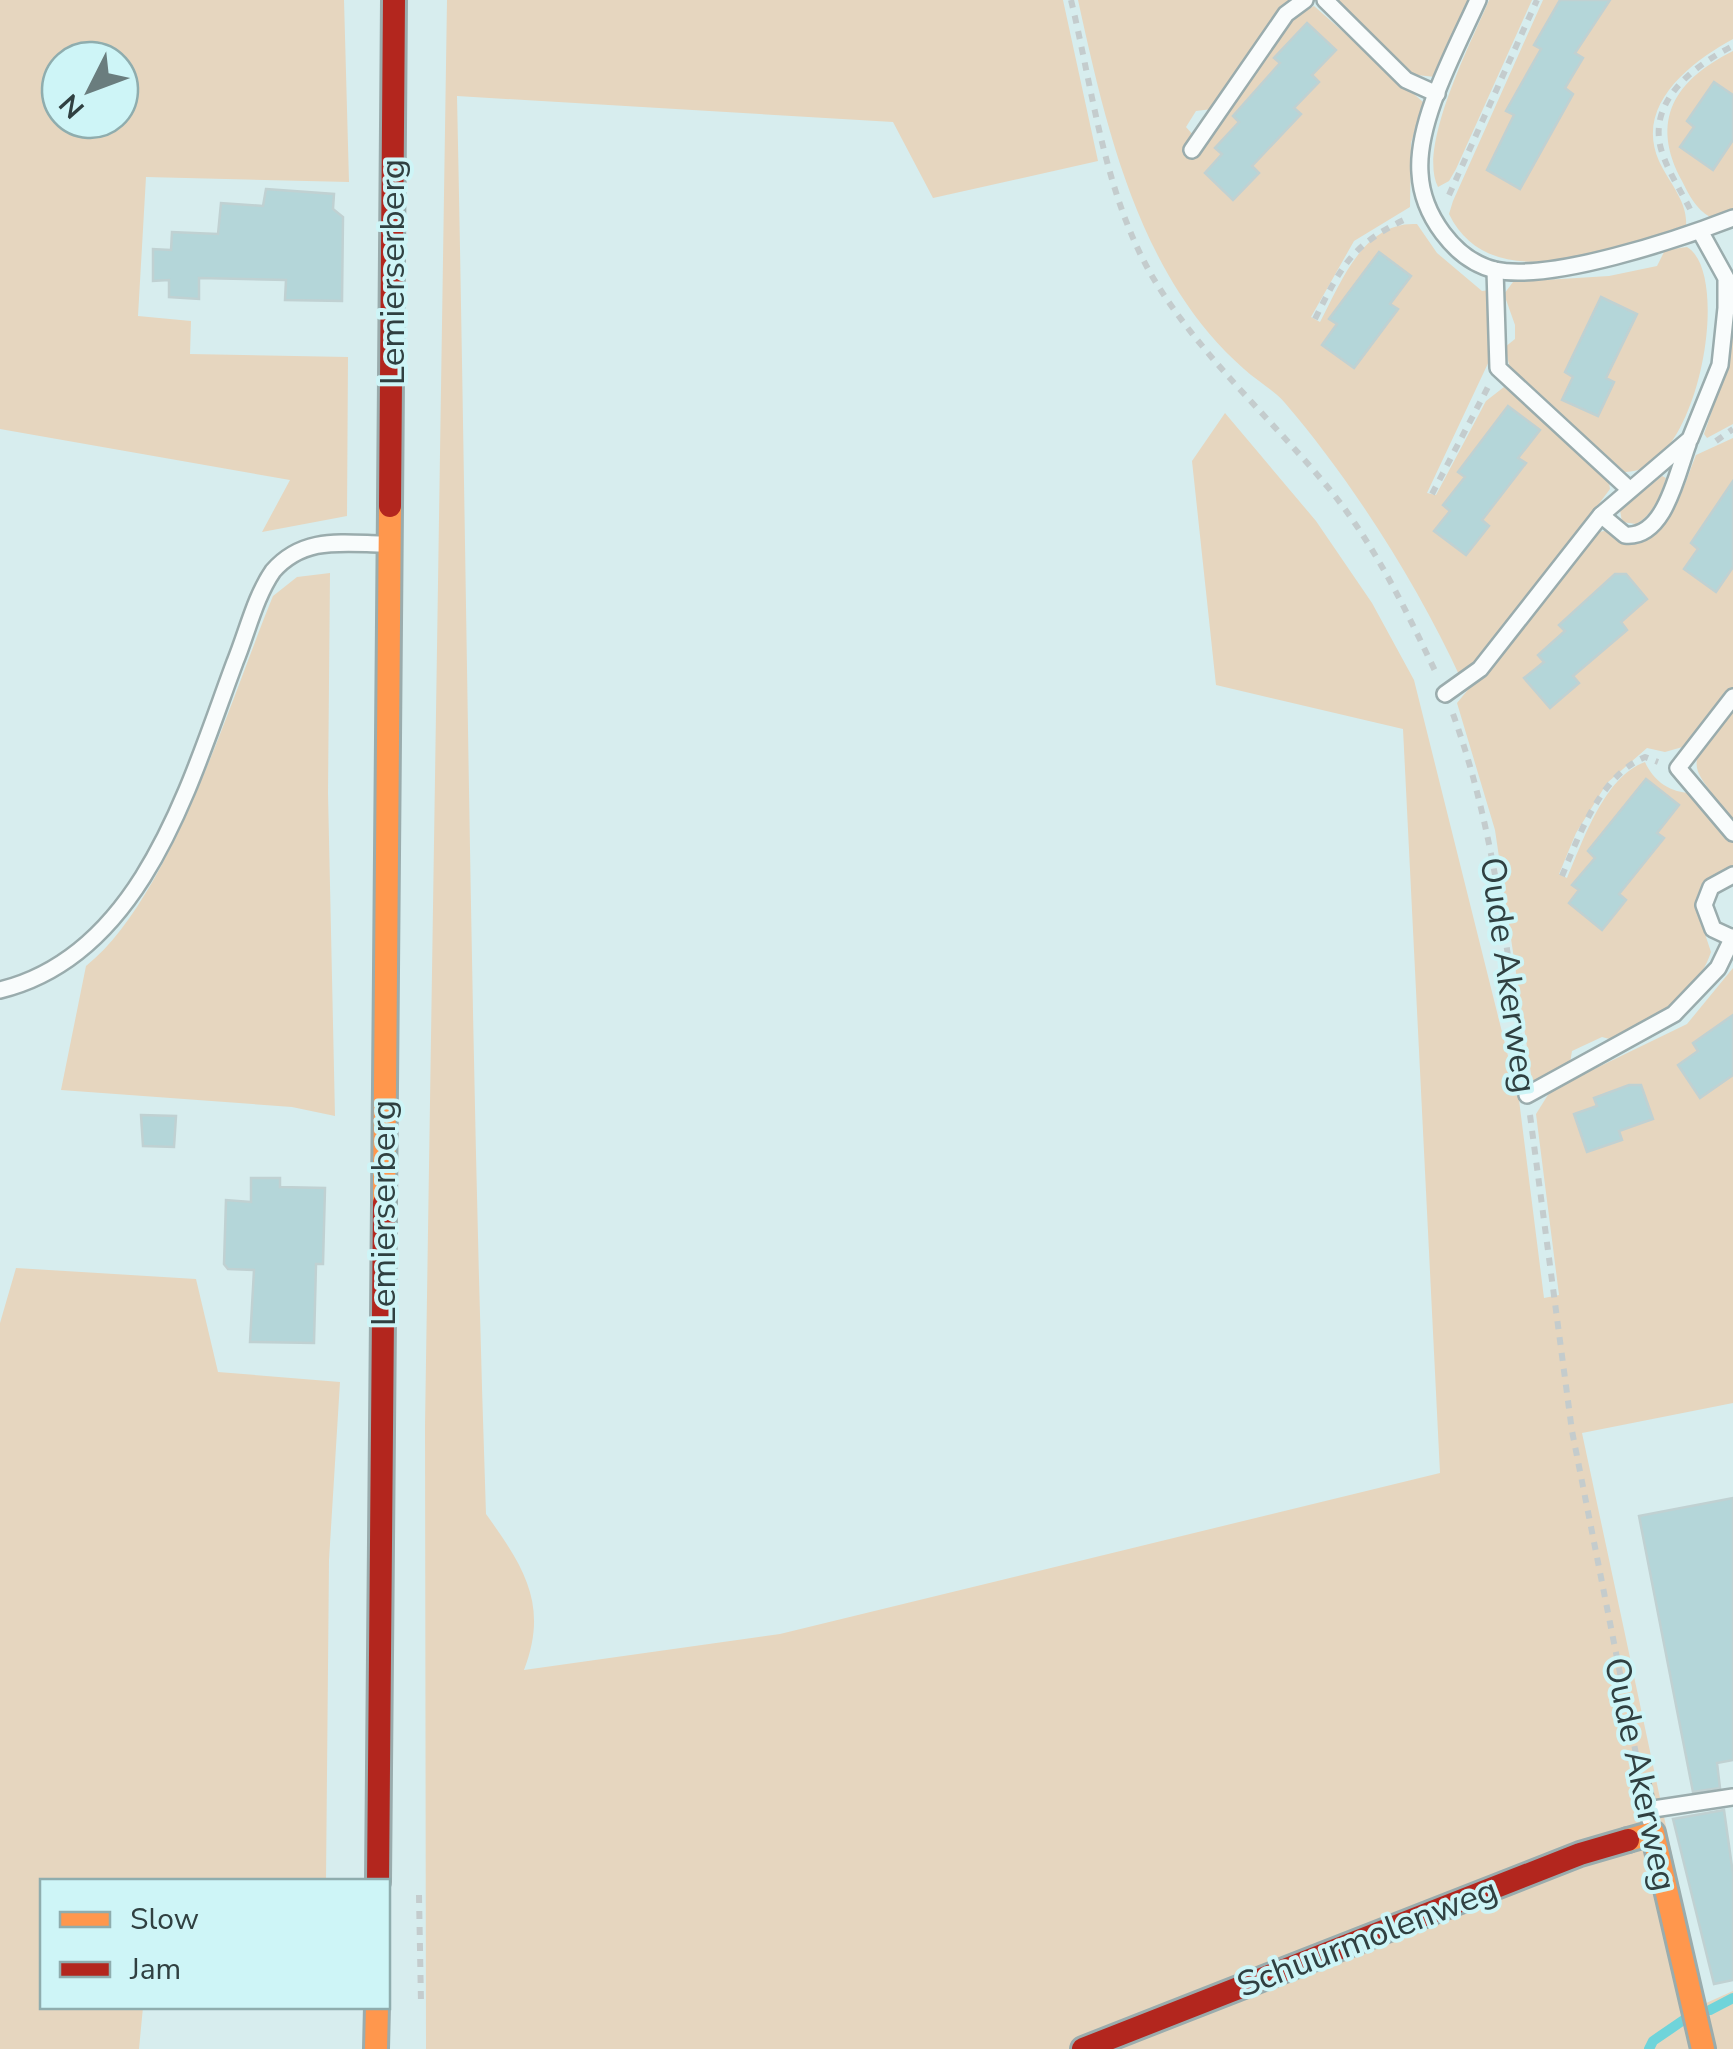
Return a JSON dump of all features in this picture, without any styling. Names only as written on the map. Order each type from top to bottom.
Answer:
[{"type":"main road","name":"Lemierserberg","points":[[378,1879],[394,0]]},
{"type":"main road","name":"Schuurmolenweg","points":[[1083,2049],[1580,1854],[1650,1822]]},
{"type":"main road","name":"Oude Akerweg","points":[[1650,1822],[1704,2049]]},
{"type":"main road","points":[[376,2049],[377,2009]]},
{"type":"lane","points":[[1192,150],[1286,14],[1306,0]]},
{"type":"lane","points":[[1325,0],[1406,80],[1437,94]]},
{"type":"lane","points":[[1478,0],[1437,94],[1420,172],[1429,208],[1457,248],[1495,270],[1527,272],[1587,262],[1733,218]]},
{"type":"lane","points":[[1601,515],[1625,535],[1646,531],[1660,515],[1720,365],[1726,278],[1700,231]]},
{"type":"lane","points":[[1495,270],[1498,368],[1629,489]]},
{"type":"lane","points":[[1445,694],[1490,658],[1601,515],[1690,440]]},
{"type":"lane","points":[[0,990],[67,959],[110,922],[145,872],[200,756],[266,583],[280,563],[315,544],[390,544]]},
{"type":"lane","points":[[1733,696],[1678,768],[1733,833]]},
{"type":"lane","points":[[1527,1095],[1674,1014],[1718,968],[1731,937],[1707,921],[1704,905],[1711,888],[1733,875]]},
{"type":"lane","name":"Oude Akerweg","points":[[1642,1784],[1650,1822]]},
{"type":"lane","points":[[1650,1822],[1733,1798]]},
{"type":"path","name":"Oude Akerweg","points":[[1072,0],[1109,165],[1150,274],[1183,321],[1264,411],[1356,524],[1390,580],[1445,694],[1476,779],[1527,1095],[1572,1431],[1642,1784]]},
{"type":"path","points":[[1315,318],[1359,244],[1452,192],[1537,0]]},
{"type":"path","points":[[1700,231],[1660,148],[1660,119],[1686,76],[1733,46]]},
{"type":"path","points":[[1432,494],[1498,368]]},
{"type":"path","points":[[1562,876],[1595,808],[1632,762],[1645,758],[1678,768]]},
{"type":"shaded area","points":[[0,0],[344,0],[349,182],[146,177],[138,316],[191,321],[190,354],[348,357],[347,516],[262,532],[290,480],[0,429]]},
{"type":"shaded area","points":[[447,0],[1063,0],[1098,161],[933,198],[893,122],[457,96],[472,983],[486,1514],[529,1588],[534,1626],[524,1670],[780,1634],[1440,1473],[1403,729],[1216,685],[1192,461],[1225,413],[1316,521],[1372,603],[1414,680],[1519,1100],[1544,1298],[1559,1295],[1536,1114],[1551,1090],[1687,1024],[1733,968],[1733,1403],[1582,1433],[1704,2004],[1733,1991],[1733,2049],[426,2049],[425,1426]]},
{"type":"shaded area","points":[[1078,0],[1291,0],[1212,109],[1196,111],[1186,127],[1194,136],[1294,17],[1314,6],[1423,102],[1411,143],[1410,207],[1354,241],[1311,317],[1320,322],[1346,273],[1368,243],[1398,226],[1417,224],[1437,253],[1482,291],[1490,290],[1491,357],[1427,493],[1436,495],[1486,401],[1504,387],[1608,476],[1610,489],[1498,639],[1461,679],[1404,571],[1335,466],[1281,398],[1209,334],[1160,260],[1116,152]]},
{"type":"shaded area","points":[[1333,0],[1468,0],[1435,77],[1408,74]]},
{"type":"shaded area","points":[[1489,0],[1532,0],[1456,169],[1449,181],[1438,187],[1433,169],[1440,121]]},
{"type":"shaded area","points":[[1543,0],[1733,0],[1733,39],[1685,73],[1660,104],[1654,122],[1653,141],[1659,161],[1681,200],[1686,225],[1592,254],[1525,262],[1494,256],[1468,240],[1449,214]]},
{"type":"shaded area","points":[[1733,51],[1733,209],[1710,217],[1693,201],[1672,159],[1668,121],[1673,104],[1696,75]]},
{"type":"shaded area","points":[[1687,247],[1701,265],[1707,294],[1701,370],[1689,409],[1672,441],[1651,464],[1625,472],[1510,369],[1505,347],[1515,339],[1515,325],[1504,294],[1513,282],[1609,276],[1657,266],[1665,250]]},
{"type":"shaded area","points":[[1733,316],[1733,424],[1707,438],[1704,434],[1728,364]]},
{"type":"shaded area","points":[[1733,438],[1733,688],[1686,746],[1665,752],[1647,748],[1607,783],[1576,833],[1559,874],[1567,878],[1588,829],[1618,781],[1645,762],[1664,785],[1692,793],[1733,840],[1733,867],[1711,877],[1695,904],[1711,952],[1685,993],[1659,1014],[1617,1041],[1602,1037],[1572,1051],[1570,1063],[1537,1082],[1532,1081],[1495,830],[1457,703],[1598,532],[1605,531],[1626,544],[1654,534],[1673,512],[1696,455]]},
{"type":"shaded area","points":[[1662,476],[1666,478],[1661,492],[1647,516],[1636,524],[1622,522],[1620,510]]},
{"type":"shaded area","points":[[330,573],[328,793],[335,1116],[292,1107],[61,1090],[86,966],[116,935],[145,895],[171,847],[218,740],[273,596],[297,577]]},
{"type":"shaded area","points":[[1733,706],[1733,821],[1706,785],[1697,765],[1705,743]]},
{"type":"shaded area","points":[[16,1268],[196,1279],[218,1372],[340,1382],[329,1560],[326,1879],[40,1879],[40,2009],[143,2009],[139,2049],[0,2049],[0,1323]]},
{"type":"building","points":[[1560,0],[1610,0],[1575,53],[1583,58],[1565,88],[1573,94],[1520,189],[1487,170],[1514,115],[1506,111],[1541,49],[1534,45]]},
{"type":"building","points":[[1307,23],[1336,50],[1312,75],[1319,82],[1294,108],[1301,114],[1252,166],[1259,173],[1233,200],[1205,173],[1222,154],[1215,148],[1239,122],[1233,116],[1280,63],[1274,58]]},
{"type":"building","points":[[1714,82],[1733,95],[1733,140],[1713,170],[1680,147],[1694,127],[1687,121]]},
{"type":"building","points":[[266,189],[334,194],[333,209],[343,217],[342,301],[285,300],[286,280],[199,278],[199,299],[169,297],[169,280],[153,281],[153,249],[171,250],[172,232],[218,234],[221,203],[263,206]]},
{"type":"building","points":[[1379,252],[1411,276],[1390,304],[1398,309],[1354,368],[1322,345],[1337,324],[1329,319]]},
{"type":"building","points":[[1601,297],[1637,314],[1606,378],[1614,382],[1598,416],[1562,400],[1573,377],[1565,372]]},
{"type":"building","points":[[1508,406],[1540,430],[1518,458],[1526,463],[1482,520],[1489,526],[1466,555],[1434,531],[1450,511],[1443,505],[1465,477],[1458,472]]},
{"type":"building","points":[[1733,481],[1733,567],[1716,592],[1684,569],[1698,549],[1691,543]]},
{"type":"building","points":[[1615,574],[1626,574],[1647,599],[1621,622],[1627,630],[1573,676],[1579,683],[1550,708],[1524,678],[1544,662],[1538,655],[1565,631],[1559,625]]},
{"type":"building","points":[[1646,779],[1679,805],[1657,833],[1664,838],[1619,894],[1626,900],[1602,930],[1569,903],[1579,890],[1572,885],[1595,858],[1588,851]]},
{"type":"building","points":[[1733,1015],[1733,1075],[1700,1098],[1678,1065],[1698,1051],[1693,1043]]},
{"type":"building","points":[[1629,1085],[1641,1085],[1653,1119],[1619,1131],[1622,1140],[1587,1152],[1574,1114],[1597,1106],[1594,1098]]},
{"type":"building","points":[[141,1115],[176,1116],[174,1147],[143,1146]]},
{"type":"building","points":[[251,1178],[280,1178],[280,1187],[325,1188],[323,1264],[316,1264],[314,1343],[250,1342],[254,1270],[228,1269],[224,1264],[226,1200],[251,1202]]},
{"type":"building","points":[[1733,1498],[1733,1760],[1717,1763],[1720,1788],[1693,1792],[1639,1516]]},
{"type":"building","points":[[1724,1810],[1733,1874],[1733,1980],[1714,1984],[1673,1819]]},
{"type":"waterway","points":[[1710,2010],[1733,1998]]},
{"type":"waterway","points":[[1649,2049],[1653,2041],[1685,2019]]},
{"type":"traffic: slow","points":[[384,1203],[390,506]]},
{"type":"traffic: slow","points":[[1628,1840],[1653,1833],[1703,2049]]},
{"type":"traffic: slow","points":[[376,2049],[377,2009]]},
{"type":"traffic: jam","points":[[390,506],[394,0]]},
{"type":"traffic: jam","points":[[378,1879],[384,1203]]},
{"type":"traffic: jam","points":[[1083,2049],[1580,1854],[1628,1840]]}]
